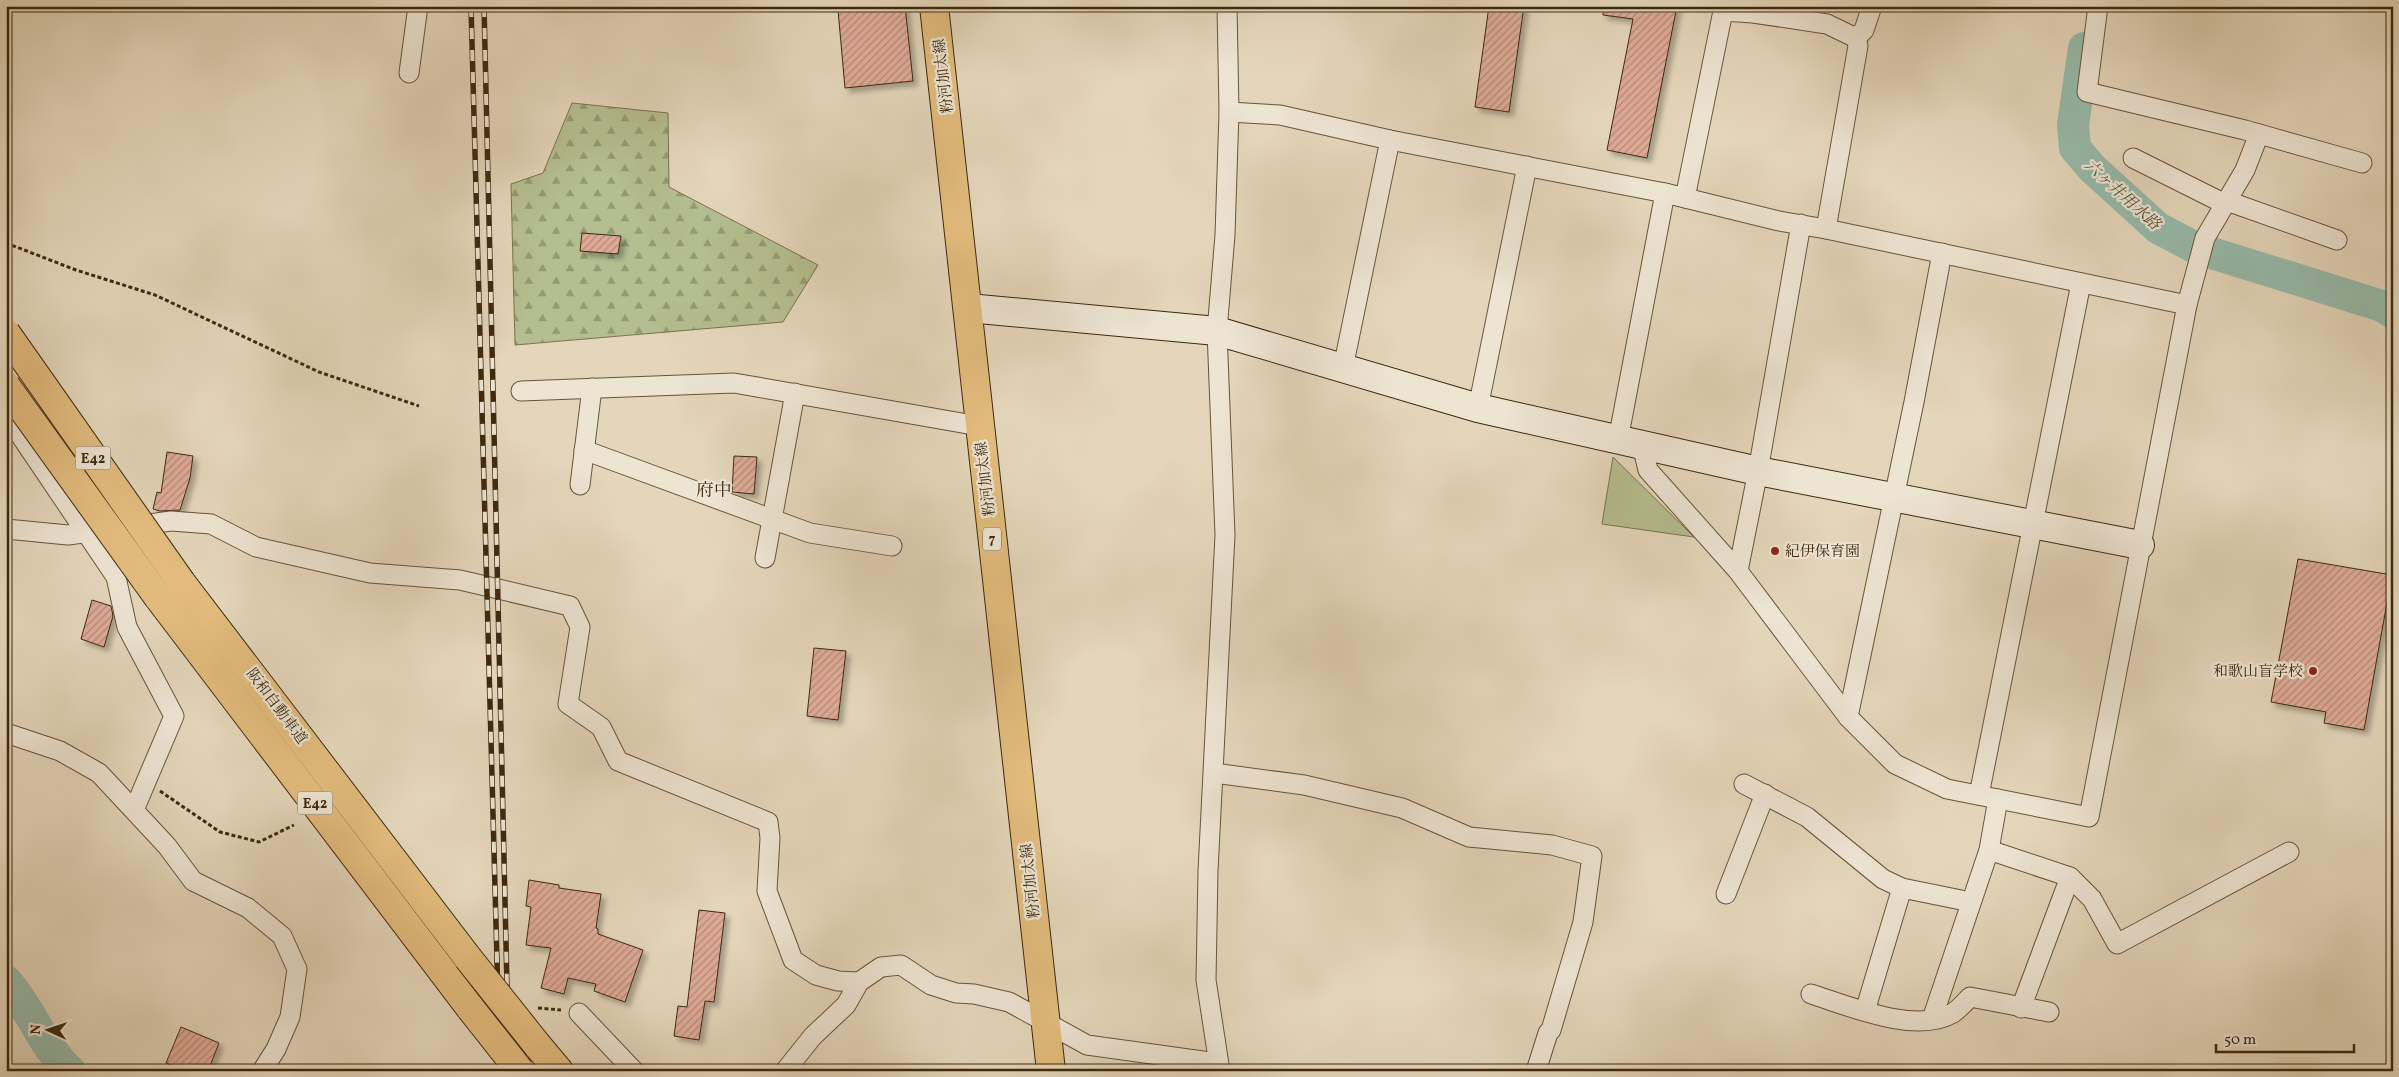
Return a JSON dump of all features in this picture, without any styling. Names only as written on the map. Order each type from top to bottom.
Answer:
[{"type":"main road","name":"粉河加太線","points":[[934,6],[1051,1071]]},
{"type":"main road","name":"阪和自動車道","points":[[6,334],[182,582],[468,958],[559,1071]]},
{"type":"main road","name":"阪和自動車道","points":[[6,386],[158,596],[520,1071]]},
{"type":"street","points":[[409,73],[418,6]]},
{"type":"street","points":[[785,1071],[813,1036],[846,1005],[859,982],[881,968],[901,965],[931,985],[956,993],[974,994],[1010,1002],[1087,1045],[1219,1067],[1206,980],[1208,871],[1225,535],[1217,332],[1225,235],[1229,112],[1227,6]]},
{"type":"street","points":[[1856,38],[1864,30],[1872,6]]},
{"type":"street","points":[[2098,6],[2087,92],[2259,134],[2362,163]]},
{"type":"street","points":[[1685,198],[1723,11],[1752,13],[1828,24],[1856,38],[1858,46],[1826,228]]},
{"type":"street","points":[[1229,112],[1280,115],[1390,140],[1665,193],[1717,207],[1826,228],[2187,305]]},
{"type":"street","points":[[1665,193],[1630,443],[1648,470],[1738,571],[1848,717],[1895,764],[1947,789],[2089,817],[2187,305],[2206,238],[2245,170],[2259,134]]},
{"type":"street","points":[[1343,368],[1390,140]]},
{"type":"street","points":[[2133,158],[2226,203],[2337,240]]},
{"type":"street","points":[[1478,408],[1527,166]]},
{"type":"street","points":[[1738,571],[1758,471],[1801,224]]},
{"type":"street","points":[[1848,717],[1942,253]]},
{"type":"street","points":[[1979,795],[2081,283]]},
{"type":"street","points":[[968,308],[1217,332],[1478,408],[1758,471],[2140,545]]},
{"type":"street","points":[[521,391],[734,383],[979,426]]},
{"type":"street","points":[[580,485],[592,388]]},
{"type":"street","points":[[765,558],[795,393]]},
{"type":"street","points":[[6,414],[116,576],[126,627],[174,716],[134,810]]},
{"type":"street","points":[[584,450],[810,533],[892,546]]},
{"type":"street","points":[[6,529],[68,535],[171,521],[211,524],[256,547],[370,573],[460,580],[570,606],[580,627],[568,704],[601,727],[618,761],[768,822],[770,838],[768,891],[793,960],[816,975],[838,981],[859,982]]},
{"type":"street","points":[[6,733],[60,751],[99,773],[167,846],[193,881],[248,908],[282,936],[297,969],[290,1017],[276,1049],[262,1071]]},
{"type":"street","points":[[1214,773],[1304,785],[1402,808],[1469,837],[1552,845],[1592,856],[1583,922],[1551,1030],[1548,1033],[1536,1071]]},
{"type":"street","points":[[1744,784],[1807,817],[1883,879],[1902,888],[1971,902]]},
{"type":"street","points":[[1726,894],[1765,794]]},
{"type":"street","points":[[1932,1019],[1989,850],[1998,799]]},
{"type":"street","points":[[1989,850],[2070,877],[2092,899],[2117,944],[2289,852]]},
{"type":"street","points":[[2021,1008],[2070,877]]},
{"type":"street","points":[[1865,1011],[1902,888]]},
{"type":"street","points":[[1811,994],[1904,1021],[1932,1019],[1952,1013],[1970,997],[2049,1012]]},
{"type":"street","points":[[579,1013],[634,1071]]},
{"type":"path","points":[[6,243],[76,270],[155,295],[319,372],[419,406]]},
{"type":"path","points":[[147,782],[220,832],[259,842],[294,825]]},
{"type":"green space","points":[[572,103],[668,113],[669,187],[818,265],[783,322],[515,345],[511,184],[543,173]]},
{"type":"green space","points":[[1613,457],[1694,537],[1602,524]]},
{"type":"building","points":[[871,6],[905,6],[913,81],[845,88],[838,10]]},
{"type":"building","points":[[1489,6],[1524,6],[1509,112],[1475,107]]},
{"type":"building","points":[[1603,6],[1677,6],[1647,158],[1607,150],[1633,19],[1603,15]]},
{"type":"building","points":[[582,233],[621,236],[618,254],[580,251]]},
{"type":"building","points":[[167,452],[193,456],[190,478],[180,510],[160,511],[153,509],[157,492],[161,493]]},
{"type":"building","points":[[734,456],[757,457],[754,494],[732,492]]},
{"type":"building","points":[[2298,559],[2392,575],[2364,730],[2324,723],[2326,712],[2271,702]]},
{"type":"building","points":[[92,600],[111,606],[113,616],[104,647],[81,639]]},
{"type":"building","points":[[814,648],[846,651],[838,720],[807,716]]},
{"type":"building","points":[[529,880],[559,885],[559,888],[601,894],[596,928],[598,929],[598,934],[643,950],[625,1002],[594,991],[596,984],[568,978],[564,994],[541,988],[551,948],[526,945],[531,907],[526,906]]},
{"type":"building","points":[[699,910],[725,913],[714,1002],[705,1001],[699,1040],[674,1036],[678,1006],[687,1007]]},
{"type":"building","points":[[181,1027],[219,1043],[208,1071],[186,1071],[166,1063]]},
{"type":"waterway","name":"六ヶ井用水路","points":[[2084,48],[2073,125],[2075,148],[2092,168],[2158,228],[2192,246],[2382,306],[2393,313]]},
{"type":"waterway","points":[[6,981],[23,1003],[44,1039],[70,1071]]},
{"type":"railway","points":[[471,6],[500,1071]]},
{"type":"railway","points":[[484,6],[509,1071]]},
{"type":"place","name":"紀伊保育園","points":[[1775,551]]},
{"type":"place","name":"和歌山盲学校","points":[[2313,671]]},
{"type":"district","name":"府中","points":[[714,490]]}]
